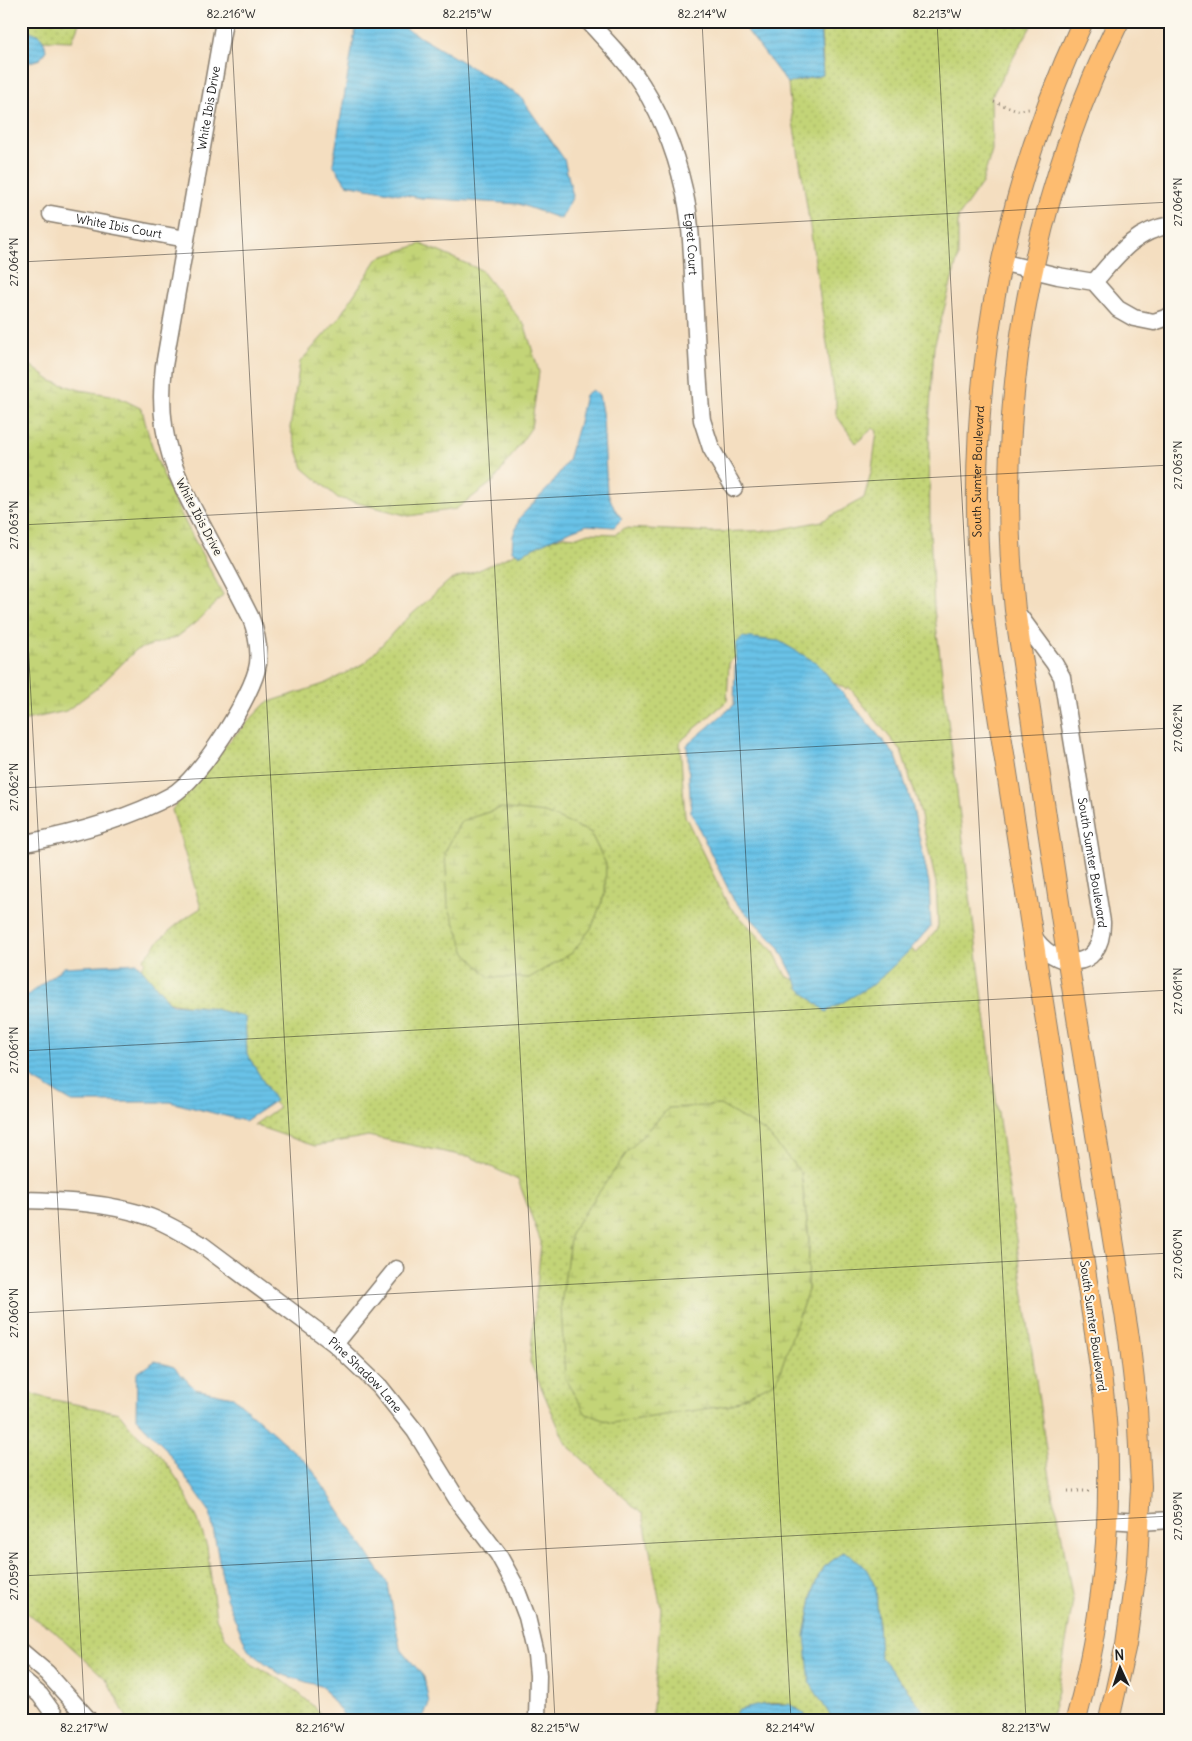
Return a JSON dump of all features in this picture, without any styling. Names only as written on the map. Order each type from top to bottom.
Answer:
[{"type":"main road","name":"South Sumter Boulevard","points":[[1076,1720],[1100,1608],[1107,1520],[1107,1433],[1102,1378],[991,671],[978,549],[977,476],[980,396],[987,335],[1001,262],[1022,183],[1044,115],[1083,21]]},
{"type":"main road","points":[[1109,1720],[1120,1677],[1132,1606],[1140,1522],[1140,1444],[1134,1373],[1068,962],[1015,610],[1009,522],[1010,437],[1018,350],[1033,270],[1045,219],[1072,132],[1093,78],[1119,21]]},
{"type":"street","name":"White Ibis Drive","points":[[21,844],[82,829],[120,817],[163,800],[180,790],[212,751],[243,704],[255,678],[259,652],[255,628],[178,480],[168,449],[161,397],[224,21]]},
{"type":"street","name":"Egret Court","points":[[588,21],[629,67],[650,98],[678,168],[690,222],[702,420],[711,448],[734,488]]},
{"type":"street","name":"White Ibis Court","points":[[51,214],[186,239]]},
{"type":"street","points":[[1094,282],[1130,243],[1142,234],[1157,227],[1171,224]]},
{"type":"street","points":[[1001,262],[1094,282],[1118,309],[1134,318],[1154,322],[1171,316]]},
{"type":"street","name":"South Sumter Boulevard","points":[[1015,610],[1062,677],[1102,922],[1101,938],[1094,953],[1082,961],[1068,962]]},
{"type":"street","points":[[1032,934],[1044,949],[1068,962]]},
{"type":"street","name":"Pine Shadow Lane","points":[[21,1200],[110,1206],[151,1218],[178,1230],[201,1244],[335,1344],[362,1368],[398,1407],[429,1451],[460,1504],[505,1565],[521,1599],[533,1636],[538,1675],[537,1720]]},
{"type":"street","points":[[335,1344],[396,1269]]},
{"type":"street","points":[[1107,1520],[1140,1522],[1171,1520]]},
{"type":"street","points":[[21,1651],[47,1673],[89,1720]]},
{"type":"street","points":[[21,1679],[40,1696],[58,1720]]},
{"type":"path","points":[[994,102],[1018,110],[1029,109],[1044,115]]},
{"type":"path","points":[[1068,1491],[1108,1491]]},
{"type":"green space","points":[[21,21],[80,21],[72,41],[42,40],[21,24]]},
{"type":"green space","points":[[820,21],[1034,21],[991,97],[992,150],[982,183],[958,217],[958,257],[934,347],[929,425],[930,531],[934,609],[992,1071],[1053,1499],[1058,1514],[1073,1601],[1058,1691],[1050,1720],[925,1720],[927,1714],[894,1674],[879,1664],[843,1552],[822,1569],[814,1587],[805,1636],[833,1720],[807,1720],[799,1710],[793,1707],[772,1703],[749,1710],[734,1717],[733,1720],[652,1720],[661,1608],[643,1515],[566,1444],[530,1362],[541,1242],[518,1180],[469,1156],[368,1136],[315,1146],[254,1125],[279,1107],[267,1096],[209,1007],[184,1005],[154,998],[141,967],[145,961],[143,959],[162,938],[189,915],[201,908],[172,810],[198,774],[266,703],[324,684],[365,663],[399,626],[450,580],[479,570],[536,544],[564,536],[577,537],[588,533],[616,534],[624,528],[712,532],[778,530],[822,521],[864,498],[872,469],[877,431],[873,428],[856,443],[836,415],[836,401],[788,83],[809,78],[823,62]],"holes":[[[746,646],[846,689],[848,686],[901,751],[918,803],[936,883],[938,925],[936,931],[916,954],[911,948],[797,981],[786,976],[774,952],[728,905],[685,816],[680,743],[727,701],[729,663]],[[801,1173],[809,1239],[808,1290],[731,1405],[684,1411]]]},
{"type":"green space","points":[[421,244],[481,270],[525,326],[539,372],[531,428],[494,481],[456,509],[409,516],[338,498],[303,468],[290,428],[300,362],[338,319],[378,258]]},
{"type":"green space","points":[[21,358],[51,381],[80,390],[116,396],[142,409],[156,458],[166,481],[223,595],[200,619],[177,637],[136,650],[97,688],[66,711],[21,721]]},
{"type":"green space","points":[[501,808],[545,813],[590,832],[606,864],[605,893],[592,927],[572,953],[529,978],[489,977],[466,953],[448,906],[445,852],[461,821]]},
{"type":"green space","points":[[720,1105],[766,1132],[801,1173],[809,1239],[808,1290],[777,1380],[731,1405],[612,1423],[586,1414],[565,1379],[561,1305],[571,1232],[628,1151],[669,1108]]},
{"type":"green space","points":[[21,1391],[119,1413],[132,1429],[162,1457],[179,1482],[198,1520],[207,1547],[216,1618],[225,1637],[253,1665],[285,1682],[309,1702],[326,1720],[128,1720],[107,1680],[52,1629],[21,1610]]},
{"type":"water","points":[[361,21],[393,21],[520,96],[564,159],[573,196],[561,219],[519,204],[421,198],[346,184],[333,164],[356,25]]},
{"type":"water","points":[[740,21],[820,21],[823,75],[787,83]]},
{"type":"water","points":[[21,30],[39,35],[44,42],[46,52],[40,59],[21,65]]},
{"type":"water","points":[[592,390],[599,395],[603,418],[607,491],[614,508],[622,519],[614,527],[587,525],[565,533],[519,555],[512,551],[513,536],[520,517],[551,485],[568,460],[585,395]]},
{"type":"water","points":[[742,637],[779,641],[817,663],[896,756],[912,804],[929,883],[931,926],[908,952],[874,984],[826,1012],[800,989],[779,947],[734,901],[691,812],[687,745],[734,705],[736,644]]},
{"type":"water","points":[[137,963],[171,1004],[207,1007],[245,1017],[247,1054],[275,1101],[245,1121],[170,1102],[72,1102],[21,1072],[21,1000],[64,967]]},
{"type":"water","points":[[155,1361],[174,1367],[195,1389],[233,1397],[309,1465],[388,1584],[400,1648],[424,1677],[429,1703],[422,1720],[347,1720],[323,1687],[280,1674],[248,1650],[226,1598],[210,1512],[164,1447],[136,1418],[137,1373]]},
{"type":"water","points":[[843,1552],[851,1555],[867,1570],[876,1588],[880,1656],[929,1717],[929,1720],[833,1720],[810,1683],[805,1636],[814,1587],[822,1569]]},
{"type":"water","points":[[789,1704],[804,1713],[807,1720],[733,1720],[738,1710],[761,1705]]}]
